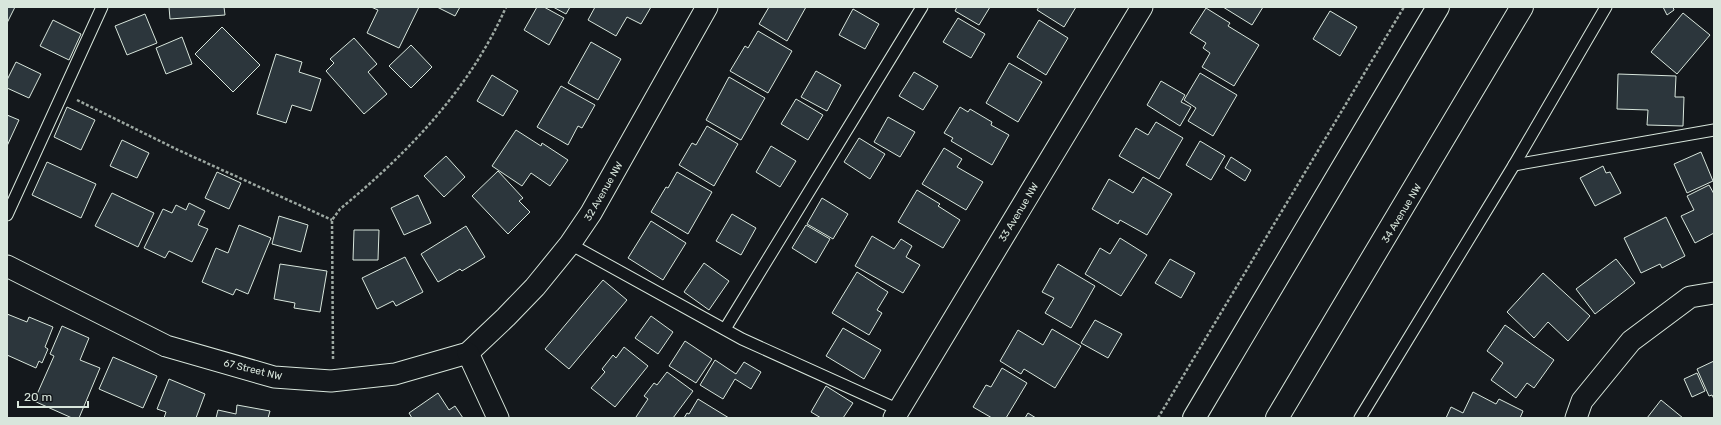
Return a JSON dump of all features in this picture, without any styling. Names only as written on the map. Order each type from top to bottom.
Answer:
[{"type":"main road","points":[[1194,418],[1438,7]]},
{"type":"main road","name":"34 Avenue NW","points":[[1277,418],[1522,7]]},
{"type":"street","name":"32 Avenue NW","points":[[468,353],[535,287],[570,244],[592,213],[707,7]]},
{"type":"street","name":"33 Avenue NW","points":[[896,414],[1142,7]]},
{"type":"street","name":"67 Street NW","points":[[7,266],[166,346],[274,377],[331,381],[396,374],[468,353]]},
{"type":"street","points":[[1576,418],[1582,401],[1631,341],[1690,298],[1714,293]]},
{"type":"street","points":[[468,353],[498,418]]},
{"type":"lane","points":[[7,215],[102,7]]},
{"type":"lane","points":[[725,329],[922,7]]},
{"type":"lane","points":[[1360,418],[1514,165],[1606,7]]},
{"type":"lane","points":[[1514,165],[1714,130]]},
{"type":"lane","points":[[570,244],[742,339],[896,414]]},
{"type":"path","points":[[333,360],[332,220],[340,209],[411,146],[434,121],[468,75],[489,42],[506,7]]},
{"type":"path","points":[[1158,418],[1404,7]]},
{"type":"path","points":[[62,93],[176,149],[332,220]]},
{"type":"building","points":[[7,7],[15,7],[7,23]]},
{"type":"building","points":[[169,7],[224,7],[225,15],[170,19]]},
{"type":"building","points":[[371,7],[419,7],[399,48],[367,33],[378,10]]},
{"type":"building","points":[[437,7],[460,7],[455,16]]},
{"type":"building","points":[[537,7],[544,7],[564,18],[549,45],[524,30]]},
{"type":"building","points":[[553,7],[570,7],[566,14]]},
{"type":"building","points":[[595,7],[651,7],[641,24],[627,17],[616,36],[588,20]]},
{"type":"building","points":[[769,7],[806,7],[787,41],[759,24]]},
{"type":"building","points":[[957,7],[990,7],[979,25],[955,11]]},
{"type":"building","points":[[1039,7],[1076,7],[1064,27],[1037,10]]},
{"type":"building","points":[[1223,7],[1263,7],[1252,25]]},
{"type":"building","points":[[1663,7],[1673,7],[1674,10],[1667,15]]},
{"type":"building","points":[[1206,8],[1230,23],[1228,26],[1259,45],[1234,86],[1202,67],[1210,53],[1203,48],[1206,43],[1190,33]]},
{"type":"building","points":[[853,9],[879,24],[865,49],[839,35]]},
{"type":"building","points":[[1330,11],[1357,27],[1340,56],[1313,39]]},
{"type":"building","points":[[1683,13],[1710,35],[1677,74],[1651,52]]},
{"type":"building","points":[[145,14],[157,43],[127,55],[115,26]]},
{"type":"building","points":[[958,18],[985,34],[971,58],[943,42]]},
{"type":"building","points":[[53,20],[81,34],[69,60],[40,46]]},
{"type":"building","points":[[1039,20],[1068,38],[1046,75],[1017,57]]},
{"type":"building","points":[[222,27],[260,65],[233,92],[195,54]]},
{"type":"building","points":[[758,31],[792,51],[768,93],[730,71],[745,46],[748,48]]},
{"type":"building","points":[[182,37],[192,64],[166,74],[156,48]]},
{"type":"building","points":[[354,38],[377,64],[368,72],[387,94],[364,114],[326,71],[334,63],[330,59]]},
{"type":"building","points":[[591,42],[621,59],[598,100],[568,83]]},
{"type":"building","points":[[411,45],[432,67],[411,88],[389,66]]},
{"type":"building","points":[[276,54],[302,62],[299,72],[321,79],[311,111],[292,105],[286,123],[257,114]]},
{"type":"building","points":[[16,62],[41,74],[29,98],[7,88],[7,80]]},
{"type":"building","points":[[1009,63],[1042,82],[1018,122],[986,103]]},
{"type":"building","points":[[816,71],[841,85],[827,111],[801,97]]},
{"type":"building","points":[[914,72],[938,86],[923,110],[899,96]]},
{"type":"building","points":[[1200,73],[1237,95],[1213,136],[1188,121],[1196,108],[1184,100]]},
{"type":"building","points":[[1618,74],[1676,76],[1675,97],[1684,97],[1683,126],[1647,125],[1648,110],[1617,109]]},
{"type":"building","points":[[492,75],[518,91],[503,116],[477,101]]},
{"type":"building","points":[[729,77],[765,98],[741,140],[706,120]]},
{"type":"building","points":[[1161,81],[1185,95],[1181,102],[1191,107],[1180,126],[1147,105]]},
{"type":"building","points":[[561,86],[595,105],[582,128],[578,126],[568,145],[537,127]]},
{"type":"building","points":[[796,99],[823,115],[808,140],[781,124]]},
{"type":"building","points":[[67,107],[95,120],[81,150],[54,137]]},
{"type":"building","points":[[960,107],[968,112],[970,109],[992,122],[991,125],[1009,135],[992,165],[951,141],[953,138],[944,133]]},
{"type":"building","points":[[7,115],[19,120],[7,146]]},
{"type":"building","points":[[888,117],[915,132],[900,157],[874,142]]},
{"type":"building","points":[[1156,122],[1183,138],[1159,179],[1119,156],[1136,128],[1148,135]]},
{"type":"building","points":[[707,126],[738,144],[714,186],[679,165],[692,143],[696,145]]},
{"type":"building","points":[[516,130],[541,146],[542,143],[568,160],[550,186],[531,173],[522,186],[492,166]]},
{"type":"building","points":[[859,138],[885,154],[870,179],[844,162]]},
{"type":"building","points":[[122,140],[149,153],[137,178],[110,166]]},
{"type":"building","points":[[1200,141],[1225,156],[1211,180],[1186,165]]},
{"type":"building","points":[[771,146],[796,161],[780,187],[756,172]]},
{"type":"building","points":[[944,148],[962,159],[957,167],[983,182],[966,210],[922,184]]},
{"type":"building","points":[[1701,152],[1713,181],[1687,193],[1674,164]]},
{"type":"building","points":[[446,156],[465,177],[444,197],[424,176]]},
{"type":"building","points":[[1231,157],[1251,170],[1245,181],[1225,168]]},
{"type":"building","points":[[47,162],[96,184],[81,218],[32,195]]},
{"type":"building","points":[[1603,166],[1606,173],[1610,172],[1621,193],[1595,206],[1580,178]]},
{"type":"building","points":[[498,171],[523,198],[519,201],[530,212],[508,234],[472,196]]},
{"type":"building","points":[[217,172],[241,183],[229,209],[205,198]]},
{"type":"building","points":[[677,172],[712,192],[688,234],[651,212]]},
{"type":"building","points":[[1143,177],[1172,194],[1147,235],[1120,220],[1118,224],[1092,209],[1109,179],[1133,193]]},
{"type":"building","points":[[1709,185],[1714,194],[1714,233],[1695,243],[1681,216],[1694,210],[1687,196]]},
{"type":"building","points":[[917,190],[940,204],[938,206],[960,220],[943,248],[898,222]]},
{"type":"building","points":[[112,193],[154,213],[138,247],[95,226]]},
{"type":"building","points":[[418,195],[431,223],[404,235],[391,208]]},
{"type":"building","points":[[822,198],[848,214],[833,239],[807,224]]},
{"type":"building","points":[[189,203],[205,211],[198,225],[208,229],[192,262],[169,251],[165,258],[144,248],[163,209],[172,213],[176,205],[186,210]]},
{"type":"building","points":[[732,214],[756,228],[741,255],[716,241]]},
{"type":"building","points":[[279,216],[308,225],[301,252],[272,244]]},
{"type":"building","points":[[1666,217],[1685,256],[1662,268],[1660,264],[1641,273],[1624,238]]},
{"type":"building","points":[[651,221],[686,243],[663,280],[628,258]]},
{"type":"building","points":[[239,225],[271,238],[248,294],[236,289],[233,295],[202,282],[216,248],[228,253]]},
{"type":"building","points":[[806,225],[830,239],[816,263],[792,248]]},
{"type":"building","points":[[466,226],[485,257],[462,271],[460,269],[438,282],[421,254]]},
{"type":"building","points":[[354,230],[379,230],[378,260],[353,260]]},
{"type":"building","points":[[872,236],[894,249],[901,239],[912,246],[906,257],[920,265],[903,293],[855,266]]},
{"type":"building","points":[[1120,238],[1147,255],[1121,296],[1085,274],[1100,248],[1110,254]]},
{"type":"building","points":[[405,257],[423,292],[396,306],[393,301],[377,309],[362,278]]},
{"type":"building","points":[[1170,259],[1195,273],[1181,298],[1155,283]]},
{"type":"building","points":[[1616,259],[1635,283],[1595,314],[1576,289]]},
{"type":"building","points":[[704,263],[729,281],[709,310],[684,292]]},
{"type":"building","points":[[280,264],[327,271],[320,312],[294,308],[295,303],[274,299]]},
{"type":"building","points":[[1058,264],[1095,286],[1071,328],[1045,313],[1054,298],[1042,292]]},
{"type":"building","points":[[857,272],[888,292],[877,310],[882,313],[869,335],[832,313]]},
{"type":"building","points":[[1543,273],[1590,316],[1568,341],[1548,322],[1534,338],[1507,312]]},
{"type":"building","points":[[603,280],[627,300],[569,369],[545,349]]},
{"type":"building","points":[[7,314],[27,322],[29,317],[53,327],[45,347],[48,349],[42,363],[39,361],[36,368],[7,355]]},
{"type":"building","points":[[651,316],[673,332],[658,354],[635,338]]},
{"type":"building","points":[[1095,320],[1122,334],[1108,358],[1081,343]]},
{"type":"building","points":[[1505,325],[1554,360],[1534,388],[1527,383],[1516,398],[1491,380],[1503,363],[1487,351]]},
{"type":"building","points":[[62,326],[89,338],[80,360],[100,368],[79,418],[72,418],[34,401],[54,356],[50,354]]},
{"type":"building","points":[[843,328],[881,350],[864,379],[826,356]]},
{"type":"building","points":[[1052,329],[1081,346],[1055,388],[1024,369],[1021,374],[1000,361],[1018,330],[1043,345]]},
{"type":"building","points":[[685,341],[712,359],[696,383],[669,366]]},
{"type":"building","points":[[624,347],[648,366],[615,407],[591,388],[605,372],[602,369],[613,355],[616,358]]},
{"type":"building","points":[[113,357],[157,376],[143,408],[99,389]]},
{"type":"building","points":[[715,360],[736,374],[744,362],[761,372],[751,389],[735,379],[723,399],[700,385]]},
{"type":"building","points":[[1714,361],[1714,399],[1712,395],[1709,396],[1697,369]]},
{"type":"building","points":[[1002,368],[1027,383],[1006,418],[992,418],[973,407],[986,385],[991,387]]},
{"type":"building","points":[[667,372],[693,391],[673,418],[637,418],[636,417],[648,399],[644,396],[654,383],[657,385]]},
{"type":"building","points":[[1697,373],[1705,391],[1692,397],[1684,379]]},
{"type":"building","points":[[169,379],[205,394],[196,418],[164,418],[166,412],[157,409]]},
{"type":"building","points":[[826,386],[853,403],[843,418],[821,418],[811,412]]},
{"type":"building","points":[[1473,392],[1496,404],[1499,399],[1523,411],[1520,418],[1446,418],[1451,407],[1463,413]]},
{"type":"building","points":[[438,393],[449,410],[455,406],[463,418],[412,418],[409,413]]},
{"type":"building","points":[[698,399],[729,418],[684,418],[687,413],[689,414]]},
{"type":"building","points":[[1661,400],[1683,418],[1647,418]]},
{"type":"building","points":[[237,405],[270,411],[268,418],[216,418],[218,410],[236,414]]},
{"type":"building","points":[[1028,413],[1036,418],[1025,418]]}]
